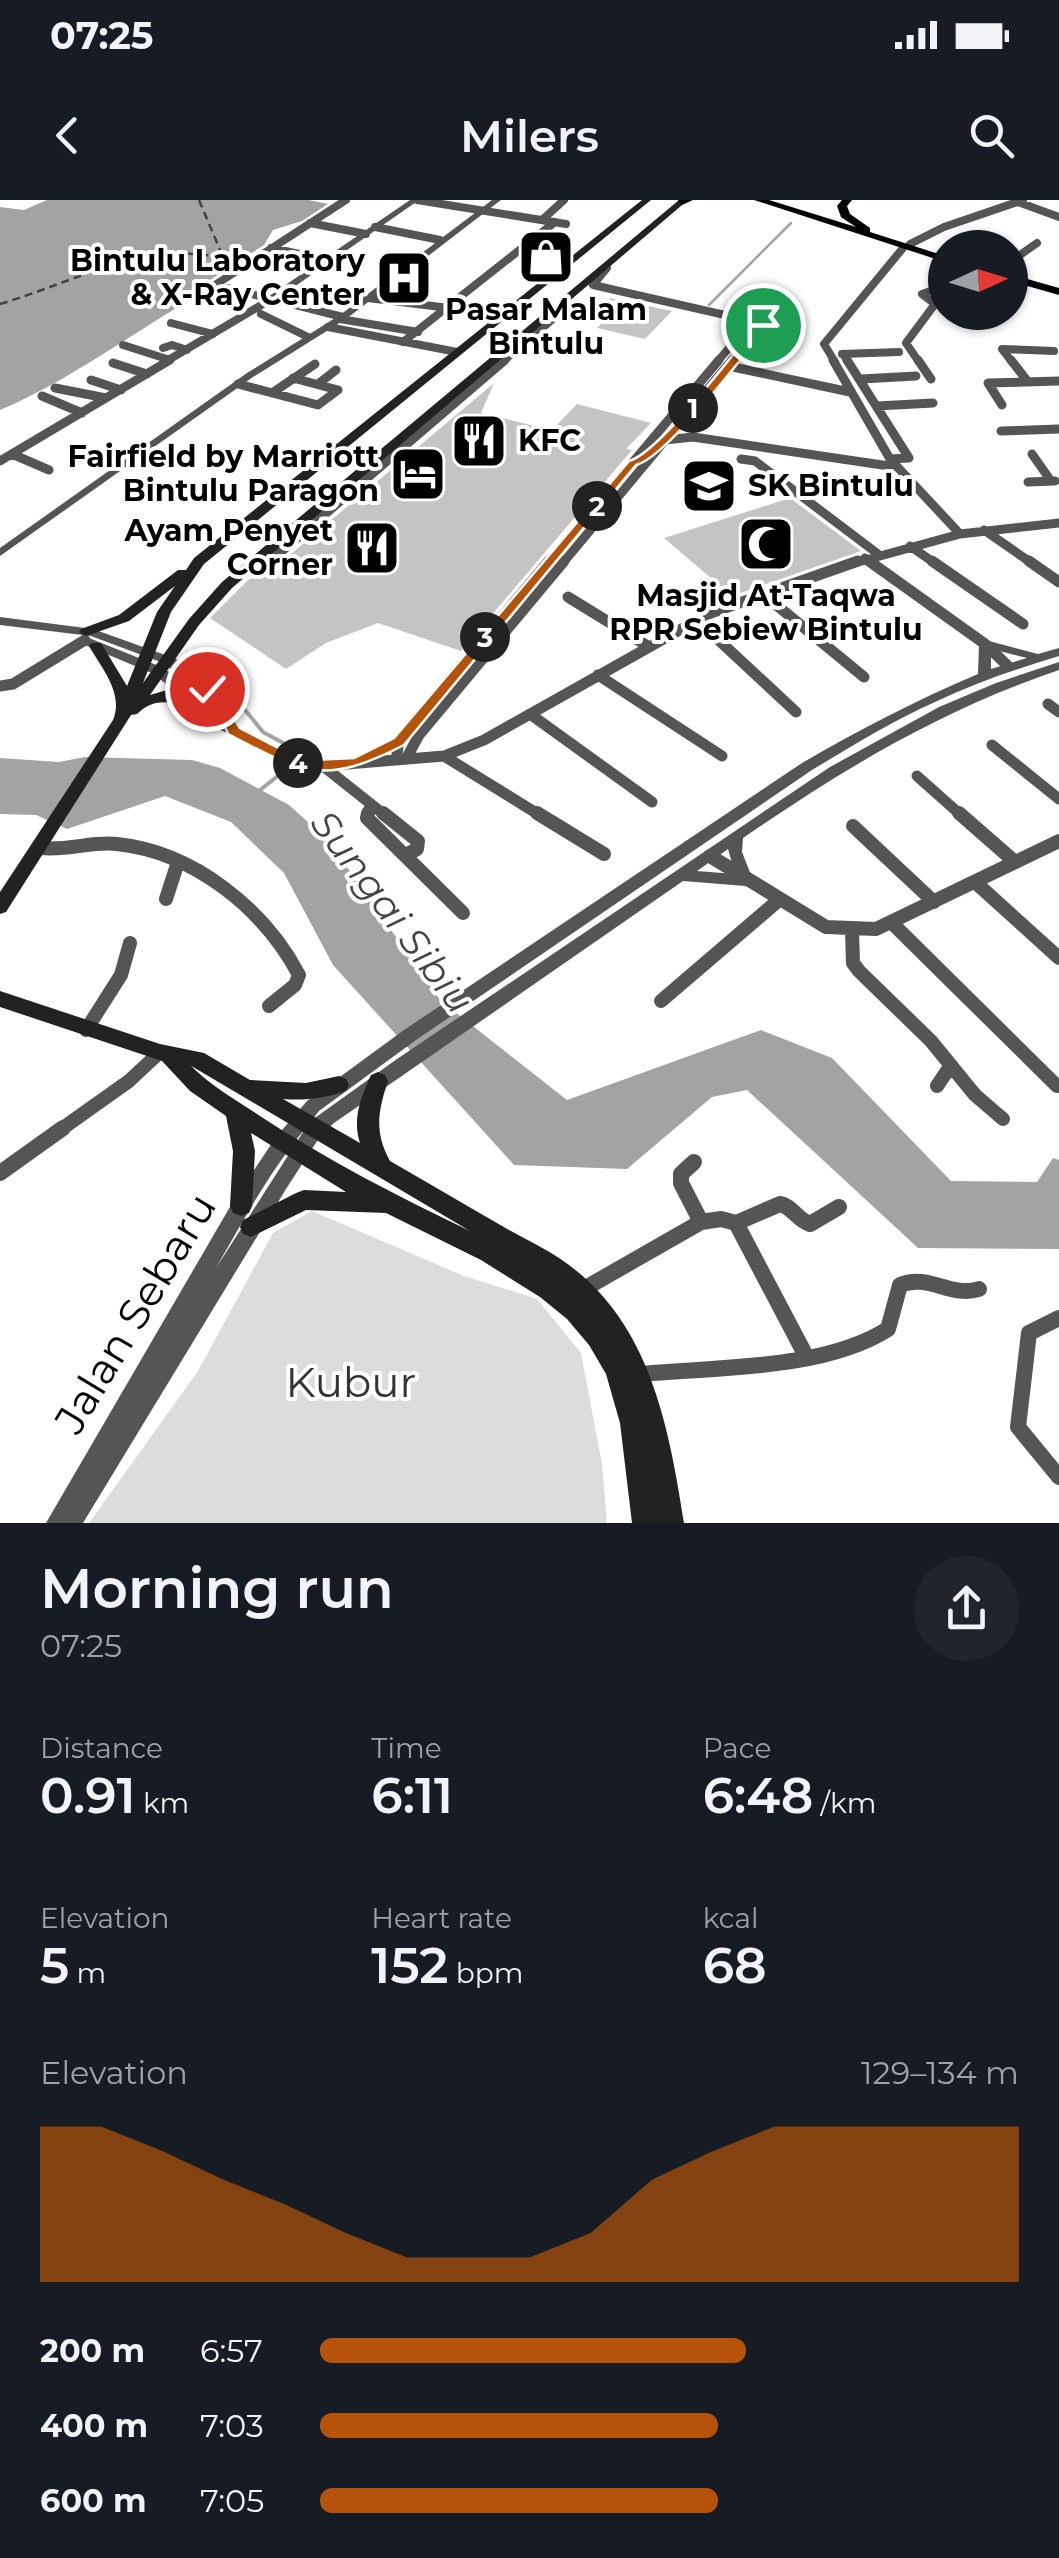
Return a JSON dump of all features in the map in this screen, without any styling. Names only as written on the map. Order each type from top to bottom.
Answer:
[{"type":"main road","points":[[128,710],[123,692],[87,637],[124,618],[199,561],[647,200]]},
{"type":"main road","points":[[759,200],[928,252]]},
{"type":"main road","points":[[776,200],[857,230]]},
{"type":"main road","points":[[776,200],[808,200]]},
{"type":"main road","points":[[847,200],[842,206],[844,215],[857,230]]},
{"type":"main road","points":[[0,908],[155,662],[244,571],[684,201]]},
{"type":"main road","points":[[1028,280],[1059,289]]},
{"type":"main road","points":[[155,662],[164,612],[199,561]]},
{"type":"main road","points":[[128,710],[167,695],[197,702]]},
{"type":"main road","points":[[0,999],[164,1054],[197,1059],[540,1260],[582,1290],[621,1336],[640,1374],[656,1420],[671,1523]]},
{"type":"main road","points":[[164,1054],[189,1077],[290,1148],[549,1289],[571,1306],[614,1364],[634,1425],[645,1523]]},
{"type":"main road","points":[[378,1081],[368,1110],[366,1139],[384,1170]]},
{"type":"main road","points":[[245,1086],[294,1092],[339,1085]]},
{"type":"main road","points":[[235,1110],[244,1151],[246,1216],[304,1200],[328,1198],[393,1205]]},
{"type":"street","points":[[346,200],[215,285],[268,301],[418,332]]},
{"type":"street","points":[[0,461],[268,301],[416,200],[483,211]]},
{"type":"street","points":[[3,547],[238,384],[342,318],[497,200]]},
{"type":"street","points":[[539,219],[564,200]]},
{"type":"street","points":[[960,534],[893,463],[825,341],[906,246],[954,223],[1020,201],[1059,216]]},
{"type":"street","points":[[400,210],[428,204],[566,224]]},
{"type":"street","points":[[404,342],[555,222]]},
{"type":"street","points":[[310,223],[366,234]]},
{"type":"street","points":[[375,227],[440,240]]},
{"type":"street","points":[[1028,249],[1036,243]]},
{"type":"street","points":[[271,248],[328,260]]},
{"type":"street","points":[[607,266],[593,285],[744,324]]},
{"type":"street","points":[[574,293],[594,292],[744,324],[760,322],[762,326],[664,440],[643,460],[632,463]]},
{"type":"street","points":[[368,298],[448,308]]},
{"type":"street","points":[[928,313],[906,343],[931,379]]},
{"type":"street","points":[[261,314],[308,337]]},
{"type":"street","points":[[172,323],[213,334]]},
{"type":"street","points":[[357,763],[399,741],[668,421],[744,324]]},
{"type":"street","points":[[328,327],[457,352]]},
{"type":"street","points":[[182,339],[191,347]]},
{"type":"street","points":[[123,345],[166,362]]},
{"type":"street","points":[[163,348],[191,347]]},
{"type":"street","points":[[1028,382],[1002,349],[1054,351]]},
{"type":"street","points":[[830,354],[899,352]]},
{"type":"street","points":[[870,353],[886,377]]},
{"type":"street","points":[[401,760],[664,440],[693,438],[893,463],[909,458],[843,354]]},
{"type":"street","points":[[136,358],[166,362]]},
{"type":"street","points":[[113,362],[148,374]]},
{"type":"street","points":[[272,393],[314,364]]},
{"type":"street","points":[[728,366],[850,392]]},
{"type":"street","points":[[318,384],[336,370]]},
{"type":"street","points":[[861,379],[916,376]]},
{"type":"street","points":[[238,384],[319,405],[338,390],[294,378]]},
{"type":"street","points":[[91,380],[121,390]]},
{"type":"street","points":[[1002,405],[988,383],[1058,382]]},
{"type":"street","points":[[54,388],[106,398]]},
{"type":"street","points":[[42,396],[82,413]]},
{"type":"street","points":[[878,406],[934,403]]},
{"type":"street","points":[[668,421],[679,424],[693,438]]},
{"type":"street","points":[[1001,431],[1059,429]]},
{"type":"street","points":[[12,454],[49,470]]},
{"type":"street","points":[[1032,454],[1055,481]]},
{"type":"street","points":[[741,459],[756,461],[878,554]]},
{"type":"street","points":[[1028,482],[1055,481]]},
{"type":"street","points":[[155,662],[233,731],[298,762],[323,766],[444,756],[530,714],[646,645],[763,594],[878,554],[960,534],[1059,524]]},
{"type":"street","points":[[984,530],[1059,582]]},
{"type":"street","points":[[910,546],[1024,624]]},
{"type":"street","points":[[865,558],[985,644],[1008,666]]},
{"type":"street","points":[[839,568],[887,574]]},
{"type":"street","points":[[763,594],[864,677]]},
{"type":"street","points":[[568,597],[646,645]]},
{"type":"street","points":[[696,620],[796,712]]},
{"type":"street","points":[[0,621],[87,637],[190,672],[229,718],[233,731]]},
{"type":"street","points":[[0,686],[13,684],[87,637]]},
{"type":"street","points":[[985,644],[1042,656]]},
{"type":"street","points":[[984,677],[985,644]]},
{"type":"street","points":[[307,1124],[408,1060],[483,1000],[789,776],[875,728],[984,677],[1059,652]]},
{"type":"street","points":[[982,694],[984,687],[1005,674],[1008,666]]},
{"type":"street","points":[[307,1124],[339,1085],[388,1051],[483,1000],[889,738],[982,694],[1059,666]]},
{"type":"street","points":[[598,675],[722,756]]},
{"type":"street","points":[[1048,704],[1059,712]]},
{"type":"street","points":[[530,714],[652,802]]},
{"type":"street","points":[[419,736],[423,758]]},
{"type":"street","points":[[399,741],[401,760]]},
{"type":"street","points":[[992,745],[1059,800]]},
{"type":"street","points":[[444,756],[604,854]]},
{"type":"street","points":[[323,766],[418,840],[417,849],[406,855]]},
{"type":"street","points":[[917,776],[1015,862]]},
{"type":"street","points":[[370,804],[366,814],[376,826],[463,913]]},
{"type":"street","points":[[376,826],[390,818]]},
{"type":"street","points":[[720,825],[707,843],[710,856],[826,927],[852,931],[893,924],[1057,844]]},
{"type":"street","points":[[853,826],[934,902]]},
{"type":"street","points":[[736,836],[735,852],[745,880]]},
{"type":"street","points":[[40,848],[72,850],[112,843],[178,862],[208,878],[258,916],[291,955],[299,975],[295,986],[269,1006]]},
{"type":"street","points":[[166,899],[178,862]]},
{"type":"street","points":[[682,874],[745,880]]},
{"type":"street","points":[[976,882],[1059,958]]},
{"type":"street","points":[[662,1001],[780,899]]},
{"type":"street","points":[[893,924],[1057,1086]]},
{"type":"street","points":[[852,931],[853,963],[859,971],[952,1065],[975,1095],[1003,1119]]},
{"type":"street","points":[[86,1030],[106,1002],[130,954],[130,943]]},
{"type":"street","points":[[0,1173],[164,1054]]},
{"type":"street","points":[[937,1086],[952,1065]]},
{"type":"street","name":"Jalan Sebaru","points":[[56,1523],[307,1124]]},
{"type":"street","points":[[694,1162],[681,1174],[681,1183],[701,1222]]},
{"type":"street","points":[[582,1290],[701,1222],[721,1219],[736,1223],[780,1204],[786,1205],[800,1221],[810,1224],[839,1207]]},
{"type":"street","name":"Jalan Sebaru","points":[[70,1523],[246,1216]]},
{"type":"street","points":[[736,1223],[806,1356]]},
{"type":"street","points":[[640,1374],[838,1351],[886,1331],[892,1324],[900,1285],[908,1280],[918,1278],[960,1294],[980,1289]]},
{"type":"street","points":[[1059,1318],[1028,1333],[1018,1427],[1021,1436],[1059,1476]]},
{"type":"green space","name":"Kubur","points":[[312,1211],[464,1276],[537,1299],[581,1353],[602,1464],[607,1523],[89,1523],[198,1371],[273,1233]]},
{"type":"shaded area","points":[[47,200],[309,200],[328,204],[302,221],[273,230],[264,245],[199,287],[208,290],[53,384],[0,410],[0,207],[24,210]]},
{"type":"shaded area","points":[[85,757],[192,760],[220,768],[289,805],[328,840],[441,1001],[567,1100],[761,1030],[832,1058],[951,1181],[1037,1182],[1053,1158],[1059,1160],[1059,1249],[918,1248],[747,1090],[712,1097],[627,1169],[514,1165],[333,965],[284,873],[231,822],[165,796],[67,829],[36,815],[0,814],[0,758],[59,762]]},
{"type":"building","points":[[610,298],[672,311],[645,339],[597,328],[603,322],[587,319]]},
{"type":"building","points":[[494,383],[481,413],[552,430],[577,404],[651,423],[461,651],[378,623],[326,643],[286,669],[210,618],[248,580],[272,570]]},
{"type":"building","name":"Masjid At-Taqwa RPR Sebiew Bintulu","points":[[790,498],[861,551],[732,596],[664,538]]},
{"type":"waterway","points":[[709,305],[791,223]]},
{"type":"waterway","points":[[201,656],[263,732],[305,755],[302,757]]},
{"type":"waterway","points":[[259,791],[290,766]]},
{"type":"ferry route","points":[[199,200],[223,257]]},
{"type":"ferry route","points":[[0,304],[138,259],[166,254],[224,258]]},
{"type":"place","name":"Pasar Malam Bintulu","points":[[546,257]]},
{"type":"place","name":"Bintulu Laboratory & X-Ray Center","points":[[404,278]]},
{"type":"place","name":"KFC","points":[[479,441]]},
{"type":"place","name":"Fairfield by Marriott Bintulu Paragon","points":[[418,474]]},
{"type":"place","name":"SK Bintulu","points":[[709,486]]},
{"type":"place","name":"Masjid At-Taqwa RPR Sebiew Bintulu","points":[[766,544]]},
{"type":"place","name":"Ayam Penyet Corner","points":[[372,548]]},
{"type":"route","points":[[207,689],[229,718],[233,731],[292,761],[312,766],[357,763],[399,741],[632,463],[639,463],[665,440],[763,325]]},
{"type":"water label","name":"Sungai Sibiu","points":[[392,912]]}]
